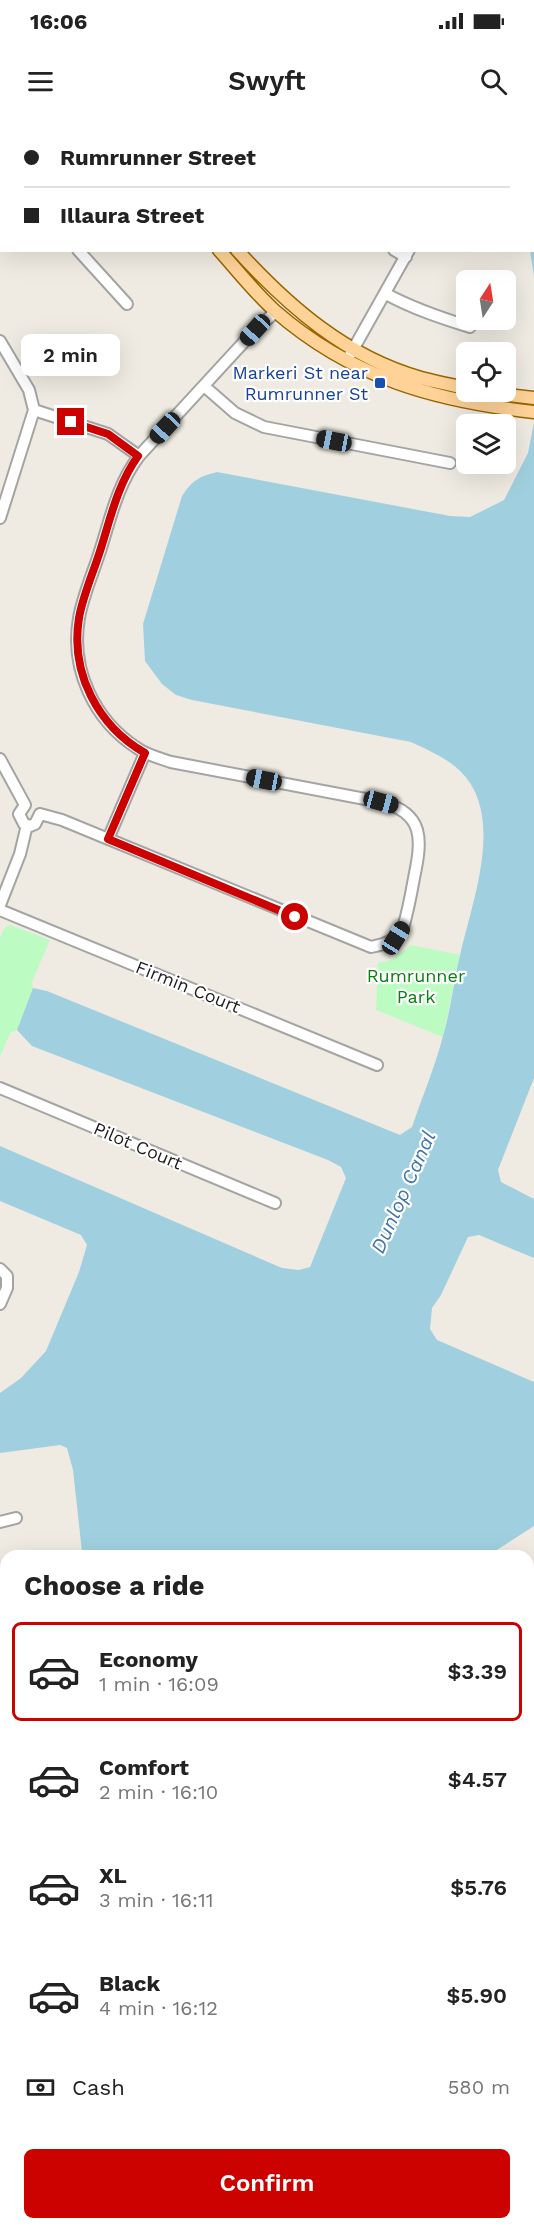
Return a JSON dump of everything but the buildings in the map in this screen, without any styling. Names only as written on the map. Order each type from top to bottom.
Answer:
[{"type":"main road","points":[[221,252],[274,310],[328,351],[376,375],[418,392],[461,402],[534,412]]},
{"type":"main road","points":[[239,252],[285,299],[333,337],[387,366],[420,378],[456,386]]},
{"type":"main road","points":[[516,396],[534,398]]},
{"type":"street","points":[[80,252],[127,304]]},
{"type":"street","points":[[346,360],[355,350],[407,254]]},
{"type":"street","points":[[386,294],[422,312],[456,323]]},
{"type":"street","points":[[25,805],[36,806],[40,814],[62,820],[371,947],[386,944],[396,938],[403,928],[420,845],[418,829],[411,817],[397,807],[171,762],[145,753],[115,730],[98,710],[87,691],[80,666],[77,640],[79,618],[116,499],[127,472],[138,456],[285,299]]},
{"type":"street","points":[[0,341],[29,390],[34,410],[0,518]]},
{"type":"street","points":[[204,386],[235,413],[264,427],[450,463]]},
{"type":"street","points":[[34,410],[108,434],[138,456]]},
{"type":"street","points":[[108,839],[145,753]]},
{"type":"street","points":[[0,759],[25,805]]},
{"type":"street","points":[[25,805],[19,814],[21,822],[27,825],[36,824],[40,814]]},
{"type":"street","points":[[0,905],[20,854],[27,825]]},
{"type":"street","name":"Firmin Court","points":[[0,910],[377,1065]]},
{"type":"street","name":"Pilot Court","points":[[0,1088],[275,1203]]},
{"type":"street","points":[[0,1269],[8,1276],[0,1304]]},
{"type":"street","points":[[0,1522],[16,1518]]},
{"type":"green space","points":[[10,925],[50,940],[32,982],[33,988],[17,1030],[10,1033],[0,1057],[0,938],[4,928]]},
{"type":"green space","name":"Rumrunner Park","points":[[411,945],[460,955],[443,1037],[376,1010],[378,963],[391,960]]},
{"type":"water","points":[[530,252],[534,252],[534,276]]},
{"type":"water","name":"Dunlop Canal","points":[[534,422],[534,1078],[498,1170],[501,1182],[534,1199],[534,1258],[479,1235],[468,1237],[441,1295],[432,1308],[430,1329],[437,1340],[534,1382],[534,1526],[497,1550],[82,1550],[73,1470],[67,1448],[60,1445],[0,1453],[0,1393],[21,1378],[46,1351],[79,1272],[87,1245],[81,1235],[0,1201],[0,1146],[282,1268],[299,1270],[310,1267],[346,1178],[341,1167],[328,1160],[32,1046],[17,1030],[33,988],[47,991],[400,1135],[412,1127],[440,1048],[481,866],[483,822],[479,801],[465,776],[443,758],[411,742],[192,700],[176,695],[162,684],[145,661],[143,624],[182,496],[196,480],[217,472],[450,516],[470,517],[504,500],[528,453]]},
{"type":"place","name":"Markeri St near Rumrunner St","points":[[380,383]]},
{"type":"route","points":[[71,422],[108,434],[138,456],[127,472],[116,499],[79,618],[77,640],[80,666],[87,691],[98,710],[115,730],[145,753],[108,839],[295,917]]}]
